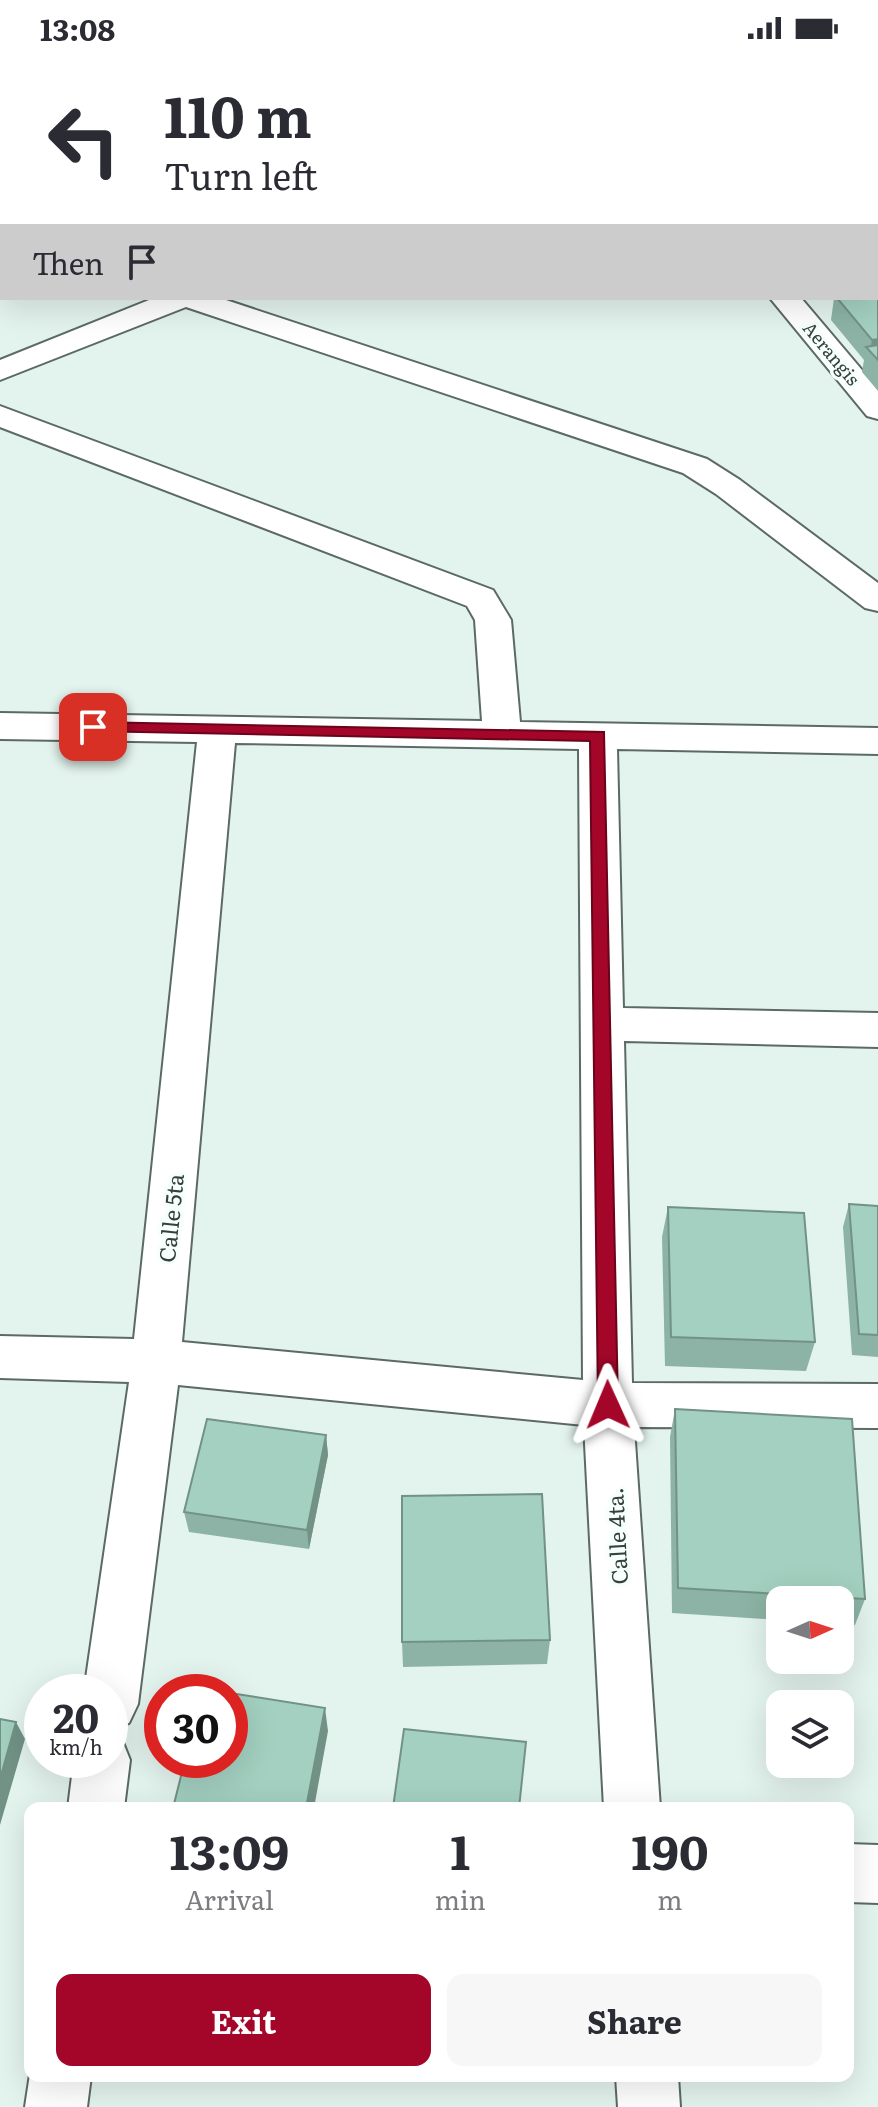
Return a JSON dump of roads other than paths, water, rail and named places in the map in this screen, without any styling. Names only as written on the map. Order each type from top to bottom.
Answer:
[{"type":"street","points":[[0,371],[176,300]]},
{"type":"street","points":[[196,300],[695,466],[728,487],[878,600]]},
{"type":"street","name":"Aerangis","points":[[787,300],[878,409]]},
{"type":"street","points":[[0,416],[480,598],[493,620],[502,734]]},
{"type":"street","points":[[0,726],[878,741]]},
{"type":"street","name":"Calle 5ta","points":[[114,1674],[156,1361],[217,729]]},
{"type":"street","name":"Calle 4ta.","points":[[598,736],[608,1405],[632,1802]]},
{"type":"street","points":[[604,1024],[878,1030]]},
{"type":"street","points":[[0,1357],[156,1361],[608,1405],[878,1406]]},
{"type":"street","points":[[97,1802],[100,1778]]},
{"type":"street","points":[[854,1873],[878,1874]]},
{"type":"street","points":[[56,2107],[59,2082]]},
{"type":"street","points":[[647,2082],[649,2107]]}]
